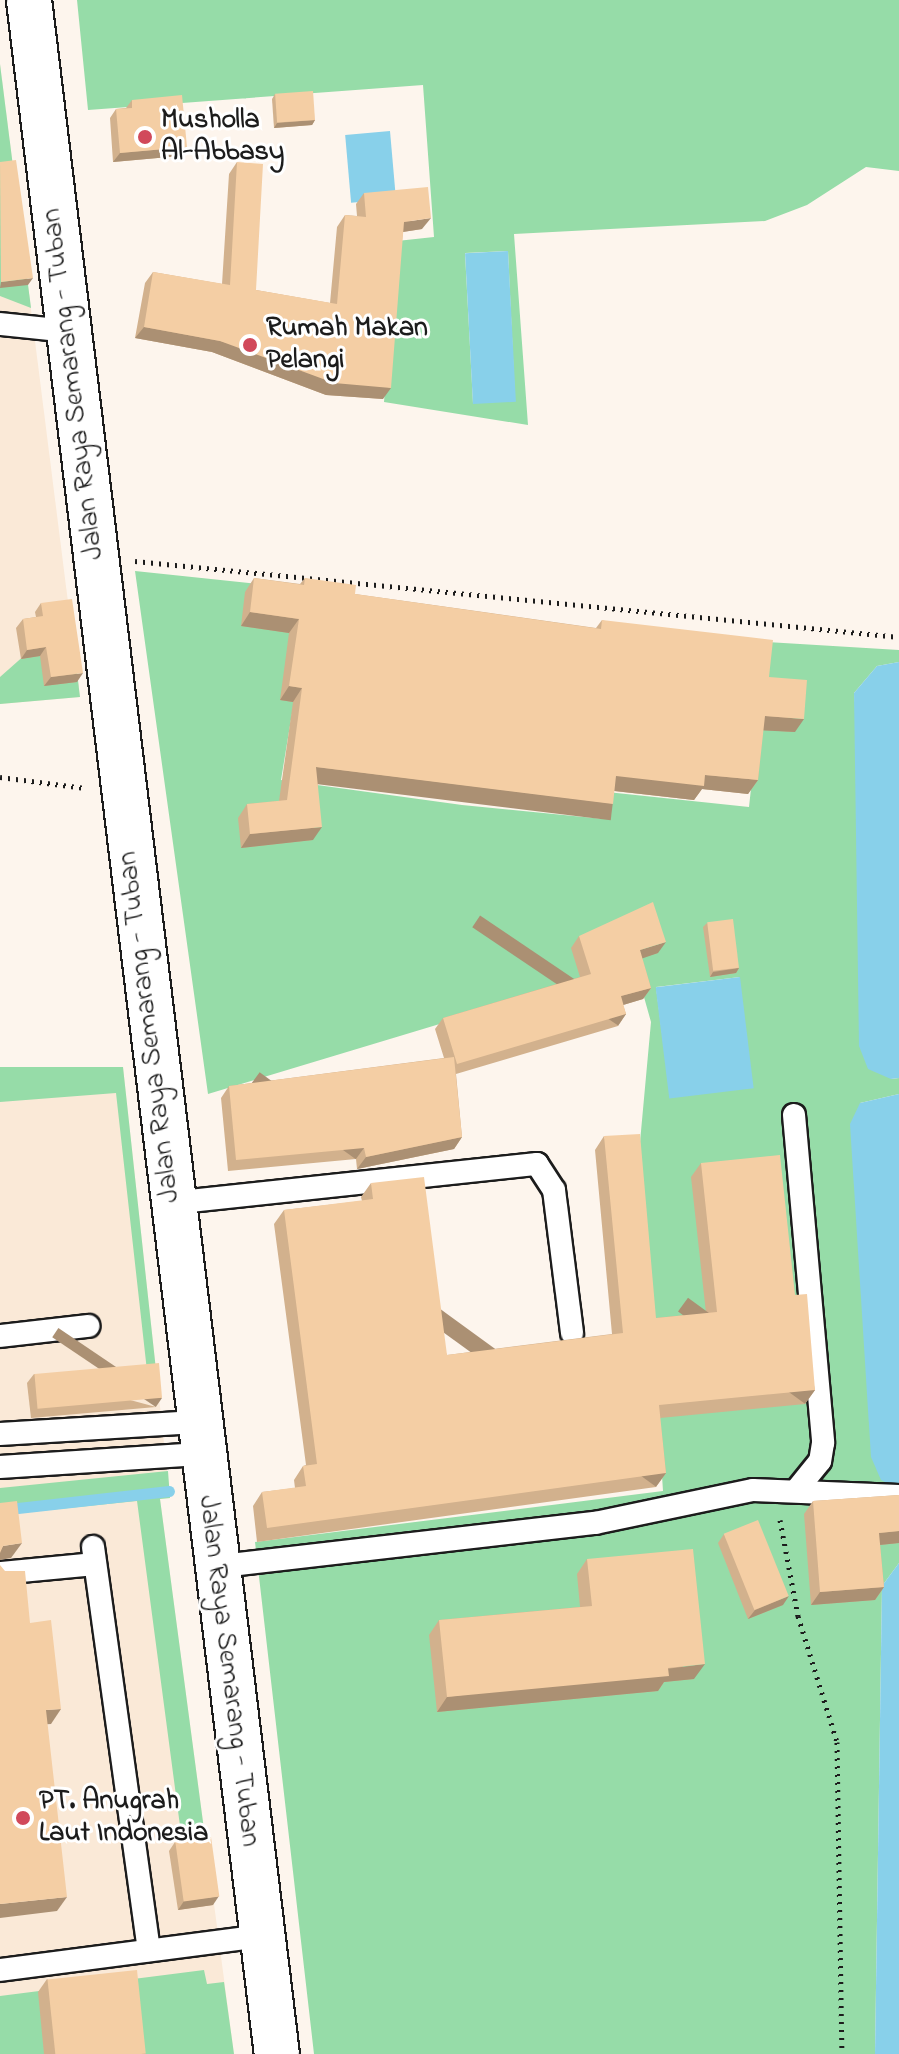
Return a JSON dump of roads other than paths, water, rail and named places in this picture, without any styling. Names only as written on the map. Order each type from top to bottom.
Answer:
[{"type":"highway","name":"Jalan Raya Semarang - Tuban","points":[[29,0],[213,1567],[277,2054]]},
{"type":"lane","points":[[0,324],[68,331]]},
{"type":"lane","points":[[794,1115],[823,1443],[820,1461],[798,1488]]},
{"type":"lane","points":[[171,1203],[537,1164],[554,1190],[572,1333]]},
{"type":"lane","points":[[0,1336],[88,1326]]},
{"type":"lane","points":[[0,1434],[198,1438]]},
{"type":"lane","points":[[0,1467],[198,1438]]},
{"type":"lane","points":[[213,1567],[495,1536],[798,1488],[899,1496]]},
{"type":"lane","points":[[0,1573],[94,1556],[149,1950]]},
{"type":"lane","points":[[0,1970],[263,1936]]},
{"type":"water","points":[[390,131],[396,199],[351,203],[345,135]]},
{"type":"water","points":[[508,251],[516,402],[473,404],[465,253]]},
{"type":"water","points":[[899,662],[899,1078],[891,1079],[868,1069],[859,1046],[854,693],[877,666]]},
{"type":"water","points":[[740,977],[754,1088],[669,1099],[656,987]]},
{"type":"water","points":[[899,1094],[899,1489],[881,1480],[871,1457],[850,1124],[860,1103]]},
{"type":"water","points":[[899,1563],[899,2054],[875,2054],[882,1586]]},
{"type":"waterway","points":[[0,1510],[169,1491]]},
{"type":"place","name":"Musholla Al-Abbasy","points":[[145,137]]},
{"type":"place","name":"Rumah Makan Pelangi","points":[[250,345]]},
{"type":"place","name":"PT. Anugrah Laut Indonesia","points":[[23,1818]]}]
